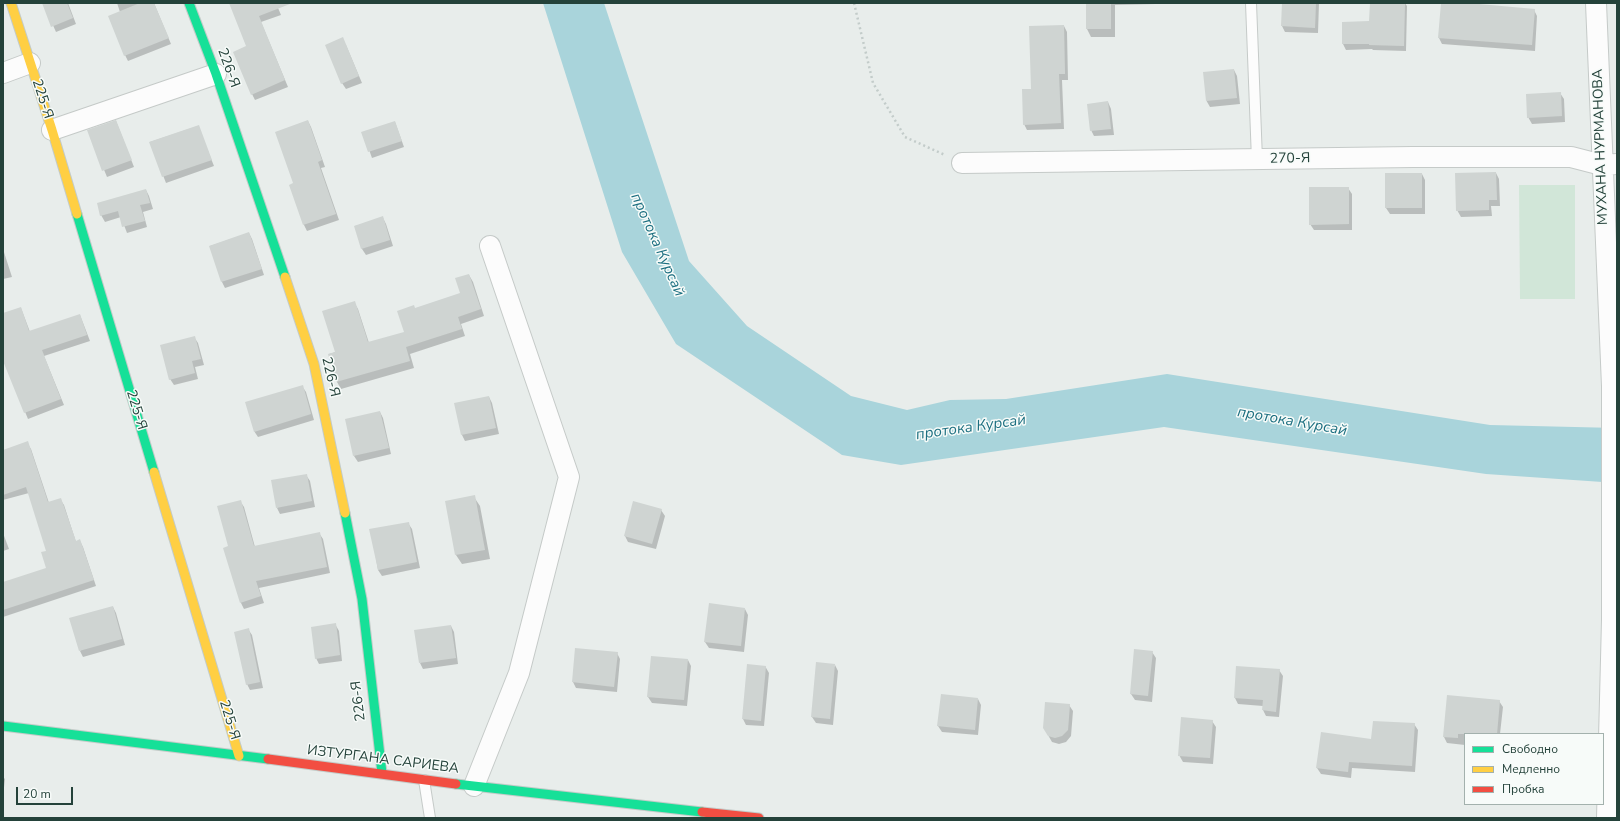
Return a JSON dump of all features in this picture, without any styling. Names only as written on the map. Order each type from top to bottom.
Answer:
[{"type":"street","name":"225-Я","points":[[12,3],[52,130],[239,756]]},
{"type":"street","name":"226-Я","points":[[189,3],[216,74],[314,364],[362,599],[382,773]]},
{"type":"street","name":"МУХАНА НУРМАНОВА","points":[[1596,3],[1610,165],[1613,699],[1607,818]]},
{"type":"street","name":"225-Я","points":[[3,73],[30,63]]},
{"type":"street","points":[[52,130],[216,74]]},
{"type":"street","name":"270-Я","points":[[962,163],[1413,157],[1571,157],[1610,165]]},
{"type":"street","points":[[474,786],[519,673],[569,477],[490,246]]},
{"type":"street","name":"ИЗТУРГАНА САРИЕВА","points":[[3,726],[382,773],[424,780],[759,818]]},
{"type":"lane","points":[[1251,3],[1257,160]]},
{"type":"lane","points":[[424,780],[430,818]]},
{"type":"path","points":[[854,3],[873,82],[905,137],[962,163]]},
{"type":"green space","points":[[1519,185],[1575,185],[1575,299],[1520,299]]},
{"type":"water","name":"протока Курсай","points":[[543,3],[604,3],[689,261],[747,326],[851,396],[907,410],[950,400],[1006,399],[1167,374],[1490,425],[1617,428],[1617,483],[1486,474],[1164,427],[901,465],[842,455],[676,344],[622,252]]},
{"type":"building","points":[[42,3],[67,3],[73,18],[51,27]]},
{"type":"building","points":[[140,3],[154,3],[169,38],[124,56],[108,16]]},
{"type":"building","points":[[229,3],[290,3],[259,16],[285,80],[251,95],[233,52],[246,46]]},
{"type":"building","points":[[1086,3],[1111,3],[1111,29],[1086,29]]},
{"type":"building","points":[[1282,3],[1316,3],[1315,28],[1281,26]]},
{"type":"building","points":[[1370,3],[1405,3],[1404,46],[1342,44],[1342,22],[1369,21]]},
{"type":"building","points":[[1441,3],[1479,3],[1535,9],[1532,45],[1438,38]]},
{"type":"building","points":[[1064,25],[1065,74],[1059,74],[1061,123],[1023,125],[1022,89],[1031,89],[1029,26]]},
{"type":"building","points":[[343,37],[359,76],[341,84],[325,45]]},
{"type":"building","points":[[1234,69],[1237,98],[1206,101],[1203,72]]},
{"type":"building","points":[[1561,92],[1562,116],[1527,118],[1526,94]]},
{"type":"building","points":[[1108,101],[1111,129],[1090,131],[1087,104]]},
{"type":"building","points":[[116,120],[132,160],[102,171],[87,130]]},
{"type":"building","points":[[308,120],[322,160],[318,162],[336,214],[303,225],[289,185],[293,183],[275,132]]},
{"type":"building","points":[[395,121],[402,141],[368,152],[361,132]]},
{"type":"building","points":[[199,125],[212,160],[162,177],[149,142]]},
{"type":"building","points":[[1496,172],[1497,200],[1489,200],[1489,210],[1456,211],[1455,173]]},
{"type":"building","points":[[1385,173],[1422,173],[1422,208],[1385,208]]},
{"type":"building","points":[[1309,187],[1349,187],[1349,224],[1309,225]]},
{"type":"building","points":[[146,189],[150,203],[140,205],[145,221],[122,227],[118,211],[100,216],[97,203]]},
{"type":"building","points":[[383,216],[390,240],[361,249],[354,226]]},
{"type":"building","points":[[249,232],[262,269],[221,282],[209,246]]},
{"type":"building","points":[[469,274],[481,309],[458,317],[462,329],[406,347],[410,361],[336,382],[328,354],[335,352],[322,311],[355,301],[368,342],[404,332],[397,311],[414,305],[415,308],[460,293],[455,278]]},
{"type":"building","points":[[21,307],[29,331],[80,314],[87,335],[42,350],[61,399],[24,413],[3,361],[3,313]]},
{"type":"building","points":[[195,336],[201,359],[192,361],[195,373],[169,380],[160,345]]},
{"type":"building","points":[[303,385],[311,414],[254,432],[245,402]]},
{"type":"building","points":[[489,396],[496,428],[461,435],[454,403]]},
{"type":"building","points":[[380,411],[389,448],[353,456],[345,419]]},
{"type":"building","points":[[28,441],[48,502],[61,498],[76,541],[80,539],[94,580],[3,610],[3,582],[46,568],[41,552],[46,551],[26,487],[3,495],[3,450]]},
{"type":"building","points":[[307,474],[312,501],[276,508],[271,480]]},
{"type":"building","points":[[475,495],[485,550],[455,555],[445,501]]},
{"type":"building","points":[[241,500],[254,546],[320,532],[327,567],[256,581],[261,596],[240,603],[223,548],[228,546],[217,506]]},
{"type":"building","points":[[633,501],[662,509],[652,544],[624,536]]},
{"type":"building","points":[[409,522],[417,562],[378,570],[369,529]]},
{"type":"building","points":[[709,603],[745,608],[741,646],[704,642]]},
{"type":"building","points":[[113,606],[122,639],[79,651],[69,618]]},
{"type":"building","points":[[336,623],[340,655],[315,659],[311,627]]},
{"type":"building","points":[[451,625],[456,658],[419,663],[414,630]]},
{"type":"building","points":[[249,628],[260,682],[246,685],[234,632]]},
{"type":"building","points":[[575,648],[618,652],[614,687],[572,682]]},
{"type":"building","points":[[1134,649],[1153,651],[1148,696],[1130,694]]},
{"type":"building","points":[[651,656],[688,659],[684,700],[647,697]]},
{"type":"building","points":[[816,662],[835,664],[830,719],[811,717]]},
{"type":"building","points":[[747,664],[766,666],[761,721],[742,719]]},
{"type":"building","points":[[1236,666],[1280,669],[1276,712],[1262,710],[1263,700],[1234,698]]},
{"type":"building","points":[[941,694],[978,698],[975,730],[937,726]]},
{"type":"building","points":[[1447,695],[1500,700],[1497,733],[1464,733],[1458,734],[1458,738],[1443,737]]},
{"type":"building","points":[[1045,702],[1070,704],[1068,730],[1062,736],[1055,738],[1048,736],[1043,728]]},
{"type":"building","points":[[1181,717],[1213,720],[1210,758],[1178,756]]},
{"type":"building","points":[[1373,721],[1415,723],[1412,766],[1349,762],[1348,772],[1316,768],[1321,732],[1371,739]]},
{"type":"traffic: fast","points":[[189,3],[216,74],[285,277]]},
{"type":"traffic: fast","points":[[77,214],[154,472]]},
{"type":"traffic: fast","points":[[345,513],[362,599],[382,773]]},
{"type":"traffic: fast","points":[[3,726],[268,759]]},
{"type":"traffic: fast","points":[[456,784],[702,812]]},
{"type":"traffic: slow","points":[[11,3],[52,130],[77,214]]},
{"type":"traffic: slow","points":[[285,277],[314,364],[345,513]]},
{"type":"traffic: slow","points":[[154,472],[239,756]]},
{"type":"traffic: jam","points":[[268,759],[456,784]]},
{"type":"traffic: jam","points":[[702,812],[759,818]]}]
